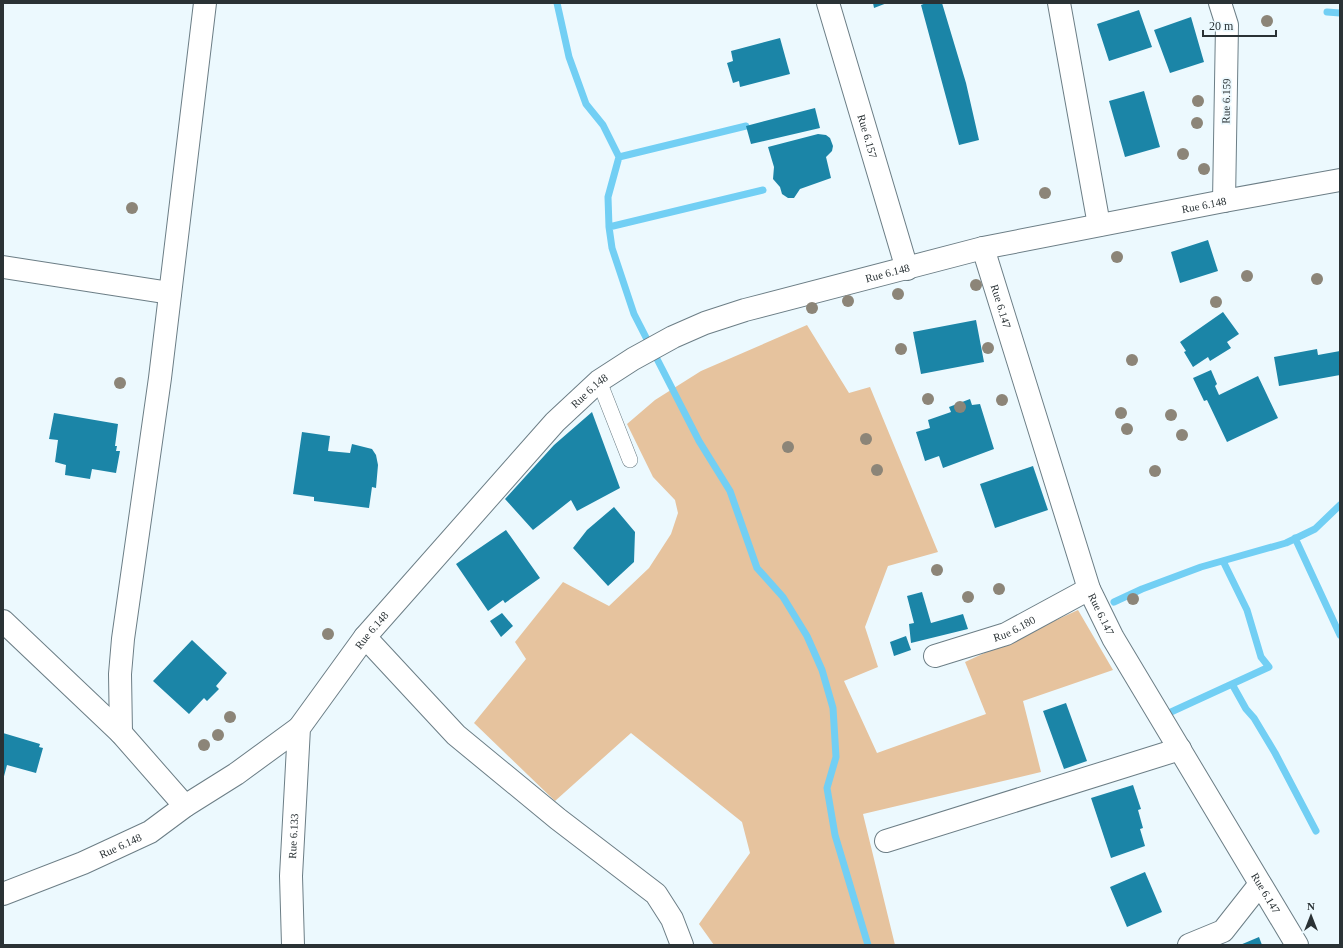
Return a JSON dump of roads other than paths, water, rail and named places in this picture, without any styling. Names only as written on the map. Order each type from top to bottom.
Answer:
[{"type":"street","points":[[121,733],[120,674],[123,639],[160,378],[205,3]]},
{"type":"street","name":"Rue 6.157","points":[[828,3],[907,270]]},
{"type":"street","points":[[1059,3],[1099,225]]},
{"type":"street","name":"Rue 6.159","points":[[1220,3],[1227,25],[1224,201]]},
{"type":"street","name":"Rue 6.148","points":[[3,894],[84,863],[143,835],[185,806],[236,774],[299,728],[365,637],[555,422],[599,381],[633,359],[673,337],[705,323],[745,310],[907,270],[983,248],[1340,180]]},
{"type":"street","name":"Rue 6.147","points":[[983,248],[1089,589],[1113,638],[1297,945]]},
{"type":"street","points":[[3,267],[170,293]]},
{"type":"street","name":"Rue 6.180","points":[[935,656],[1006,634],[1089,589]]},
{"type":"street","points":[[3,621],[121,733],[185,806]]},
{"type":"street","points":[[365,637],[456,736],[558,819],[656,894],[672,919],[682,945]]},
{"type":"street","name":"Rue 6.133","points":[[292,945],[291,876],[299,728]]},
{"type":"street","points":[[886,841],[1180,749]]},
{"type":"street","points":[[1190,945],[1223,931],[1260,884]]},
{"type":"lane","points":[[599,381],[630,460]]},
{"type":"waterway","points":[[557,3],[569,57],[586,104],[603,125],[619,157],[608,197],[609,227],[612,248],[634,314],[699,441],[730,491],[757,568],[783,597],[807,636],[822,670],[833,708],[836,757],[827,788],[835,835],[868,945]]},
{"type":"waterway","points":[[1327,12],[1340,13]]},
{"type":"waterway","points":[[619,157],[746,126]]},
{"type":"waterway","points":[[609,227],[763,190]]},
{"type":"waterway","points":[[1114,602],[1142,589],[1201,567],[1286,543],[1315,529],[1340,505]]},
{"type":"waterway","points":[[1295,538],[1340,635]]},
{"type":"waterway","points":[[1171,712],[1269,667],[1261,657],[1247,610],[1223,561]]},
{"type":"waterway","points":[[1232,684],[1246,709],[1254,718],[1275,753],[1316,831]]}]
